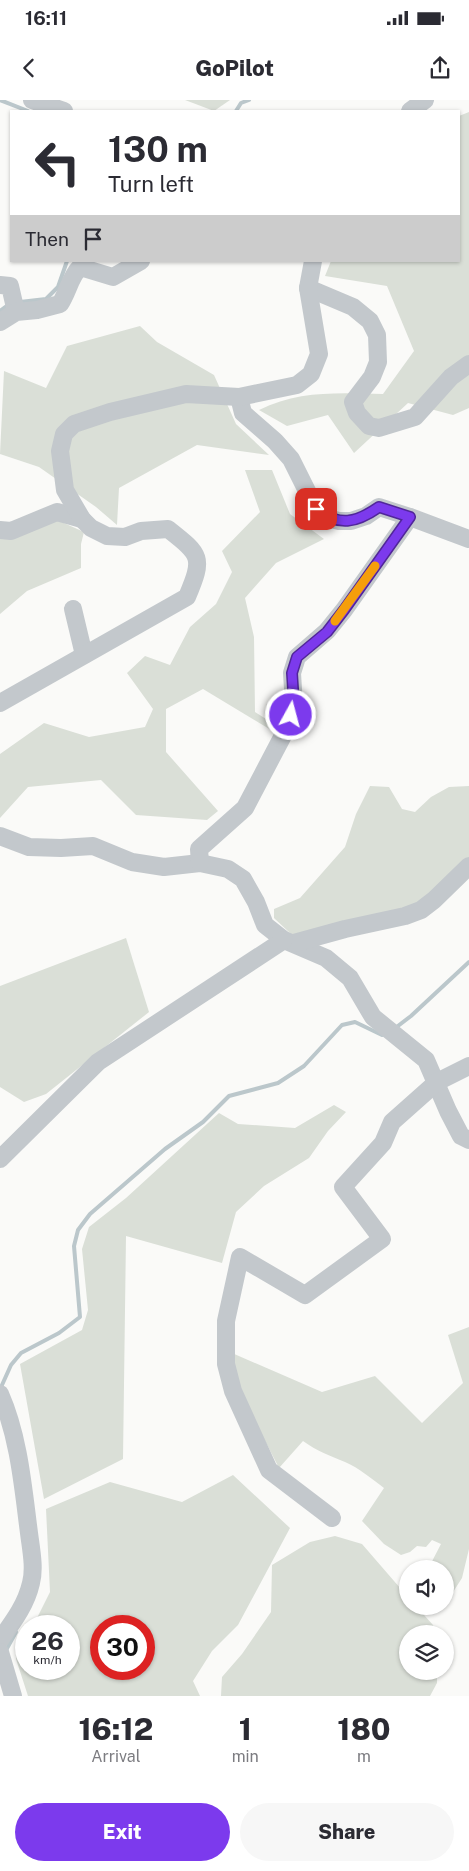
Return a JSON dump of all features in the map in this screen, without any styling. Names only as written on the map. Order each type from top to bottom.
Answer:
[{"type":"street","points":[[32,100],[61,110]]},
{"type":"street","points":[[411,110],[425,100]]},
{"type":"street","points":[[0,322],[16,312],[38,310],[60,304],[68,292],[73,273],[80,267],[113,277],[139,262]]},
{"type":"street","points":[[0,703],[186,597],[195,578],[198,560],[191,547],[168,529],[141,531],[125,537],[107,536],[91,528],[82,519],[65,490],[60,451],[64,434],[74,424],[110,412],[186,394],[239,397],[297,385],[311,374],[319,354],[308,288],[313,262]]},
{"type":"street","points":[[0,285],[10,286],[16,312]]},
{"type":"street","points":[[308,288],[353,308],[370,321],[377,335],[378,362],[372,377],[353,402],[357,413],[369,426],[379,428],[416,418],[451,376],[469,364]]},
{"type":"street","points":[[239,397],[243,413],[275,440],[291,459],[316,509],[327,518],[351,521],[366,516],[379,507],[469,539]]},
{"type":"street","points":[[0,530],[11,531],[57,512],[82,519]]},
{"type":"street","points":[[200,863],[199,850],[245,808],[288,726],[294,705],[292,673],[297,657],[327,632],[410,517]]},
{"type":"street","points":[[73,609],[84,655]]},
{"type":"street","points":[[0,836],[29,847],[93,846],[132,862],[164,867],[200,863],[228,870],[243,878],[256,902],[265,925],[289,941],[326,958],[350,978],[372,1017],[426,1060],[461,1136],[469,1140]]},
{"type":"street","points":[[0,1159],[98,1062],[289,941],[405,916],[421,910],[469,866]]},
{"type":"street","points":[[332,1518],[269,1470],[232,1391],[226,1364],[226,1321],[240,1256],[305,1295],[382,1240],[343,1186],[383,1143],[392,1122],[437,1082],[469,1066]]},
{"type":"street","points":[[0,1396],[10,1418],[24,1494],[31,1554],[32,1582],[21,1611],[0,1640]]},
{"type":"street","points":[[0,1652],[13,1696]]},
{"type":"shaded area","points":[[185,100],[230,100],[215,110]]},
{"type":"shaded area","points":[[469,112],[469,408],[453,415],[408,403],[354,453],[328,415],[287,426],[259,410],[289,399],[319,394],[383,394],[414,351],[387,286],[325,276],[331,262],[460,262],[460,116]]},
{"type":"shaded area","points":[[140,326],[157,342],[214,375],[236,424],[269,455],[197,445],[119,488],[117,525],[96,507],[39,467],[0,454],[4,371],[46,388],[67,346]]},
{"type":"shaded area","points":[[245,470],[272,470],[290,514],[324,539],[276,563],[245,598],[254,637],[255,712],[266,719],[275,720],[271,730],[203,689],[166,709],[166,752],[218,811],[207,820],[136,815],[101,780],[28,787],[0,818],[0,754],[44,723],[89,737],[145,727],[153,709],[127,673],[145,656],[170,665],[190,627],[216,604],[232,572],[222,551],[260,512]]},
{"type":"shaded area","points":[[55,519],[84,532],[81,544],[81,568],[27,591],[0,614],[0,535]]},
{"type":"shaded area","points":[[370,786],[389,787],[402,809],[415,812],[431,797],[449,787],[469,786],[469,858],[424,901],[411,907],[301,936],[291,934],[274,918],[274,909],[300,898],[345,847],[356,814]]},
{"type":"shaded area","points":[[126,938],[149,1012],[46,1094],[24,1102],[0,1087],[0,986]]},
{"type":"shaded area","points":[[334,1105],[346,1112],[328,1131],[309,1158],[264,1186],[236,1212],[222,1263],[126,1236],[123,1459],[44,1499],[20,1364],[82,1330],[88,1310],[82,1249],[89,1227],[126,1198],[219,1113],[238,1124],[295,1128]]},
{"type":"shaded area","points":[[469,1327],[469,1549],[462,1578],[454,1590],[454,1560],[433,1560],[441,1544],[432,1540],[426,1547],[417,1546],[410,1552],[401,1555],[384,1544],[362,1521],[384,1488],[355,1467],[303,1441],[279,1468],[240,1392],[232,1353],[322,1392],[375,1376],[422,1423],[463,1383],[448,1335]]},
{"type":"shaded area","points":[[233,1475],[290,1528],[238,1625],[212,1651],[193,1681],[200,1696],[28,1696],[23,1680],[80,1680],[80,1615],[38,1615],[50,1592],[46,1509],[110,1482],[182,1502]]},
{"type":"shaded area","points":[[335,1536],[362,1544],[399,1587],[399,1615],[424,1615],[433,1625],[399,1625],[399,1680],[437,1680],[430,1696],[221,1696],[222,1677],[242,1654],[271,1612],[272,1565],[310,1542]]},
{"type":"waterway","points":[[0,100],[25,110]]},
{"type":"waterway","points":[[237,110],[241,103],[249,100]]},
{"type":"waterway","points":[[20,302],[46,299],[58,287],[67,262]]},
{"type":"waterway","points":[[0,311],[8,305]]},
{"type":"waterway","points":[[394,1029],[411,1016],[469,962]]},
{"type":"waterway","points":[[2,1385],[11,1365],[21,1353],[59,1333],[80,1317],[74,1246],[78,1230],[90,1214],[165,1149],[203,1122],[229,1096],[278,1083],[304,1066],[342,1025],[355,1022],[382,1035]]},
{"type":"waterway","points":[[5,1652],[15,1634]]},
{"type":"slow traffic","points":[[335,621],[375,566]]},
{"type":"route","points":[[291,715],[294,705],[292,673],[297,657],[327,632],[410,517],[379,507],[366,516],[351,521],[339,521],[327,518],[316,509]]}]
